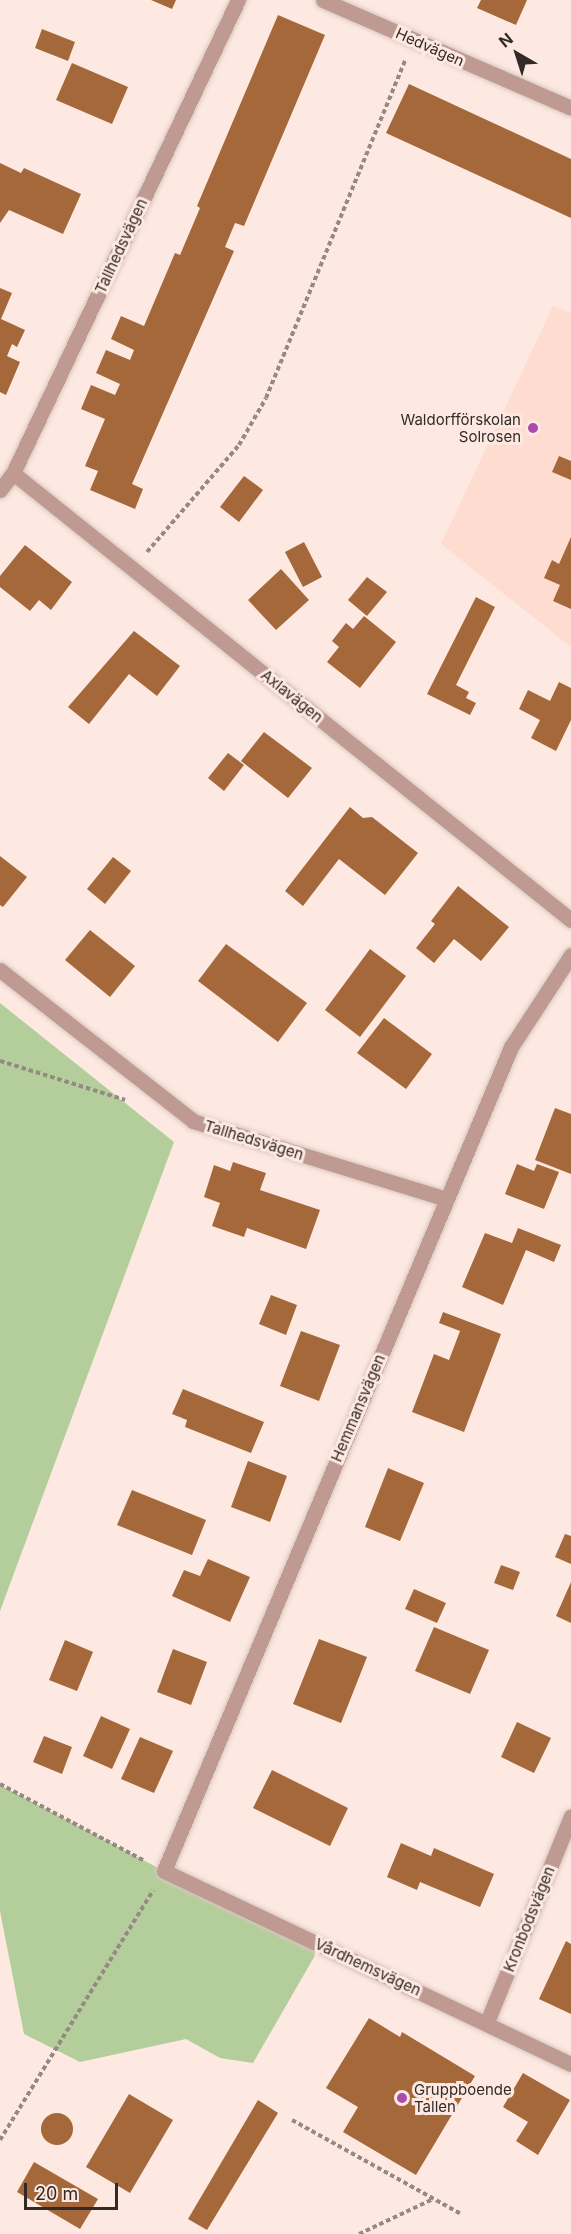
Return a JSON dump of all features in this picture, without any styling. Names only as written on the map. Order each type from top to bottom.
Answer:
[{"type":"street","name":"Tallhedsvägen","points":[[0,490],[13,473],[238,0]]},
{"type":"street","name":"Hedvägen","points":[[322,0],[571,108]]},
{"type":"street","name":"Axlavägen","points":[[13,473],[571,920]]},
{"type":"street","name":"Hemmansvägen","points":[[164,1871],[446,1199],[523,1024],[571,955]]},
{"type":"street","name":"Tallhedsvägen","points":[[0,970],[194,1121],[446,1199]]},
{"type":"street","name":"Kronbodsvägen","points":[[487,2022],[571,1816]]},
{"type":"street","name":"Vårdhemsvägen","points":[[164,1871],[487,2022],[571,2064]]},
{"type":"path","points":[[132,568],[239,445],[266,398],[414,40]]},
{"type":"path","points":[[0,1061],[136,1104]]},
{"type":"path","points":[[0,1785],[164,1871],[0,2140]]},
{"type":"path","points":[[292,2120],[461,2214]]},
{"type":"path","points":[[359,2234],[434,2199]]},
{"type":"shaded area","name":"Waldorfförskolan Solrosen","points":[[553,306],[571,313],[571,647],[441,544]]},
{"type":"green space","points":[[0,1003],[174,1142],[0,1611]]},
{"type":"green space","points":[[0,1785],[164,1871],[321,1945],[253,2063],[220,2058],[186,2039],[80,2062],[24,2034],[0,1911]]},
{"type":"building","points":[[151,0],[176,0],[172,9]]},
{"type":"building","points":[[481,0],[527,0],[516,25],[477,8]]},
{"type":"building","points":[[278,15],[325,35],[244,226],[235,223],[225,247],[234,251],[132,484],[143,489],[135,509],[90,490],[98,471],[85,466],[105,419],[81,409],[91,385],[115,395],[120,384],[96,373],[106,350],[130,360],[134,350],[111,339],[121,316],[144,326],[175,253],[180,255],[200,208],[197,206]]},
{"type":"building","points":[[42,29],[75,42],[68,61],[35,48]]},
{"type":"building","points":[[72,63],[128,87],[112,124],[56,100]]},
{"type":"building","points":[[409,84],[571,159],[571,218],[386,133]]},
{"type":"building","points":[[0,163],[21,173],[24,168],[81,194],[63,234],[9,210],[0,223]]},
{"type":"building","points":[[0,288],[12,293],[1,319],[25,330],[17,347],[12,344],[7,356],[20,362],[6,395],[0,392]]},
{"type":"building","points":[[559,456],[571,461],[571,480],[552,472]]},
{"type":"building","points":[[244,476],[263,490],[239,522],[220,507]]},
{"type":"building","points":[[571,537],[571,609],[553,601],[560,585],[544,578],[552,560],[559,564]]},
{"type":"building","points":[[304,542],[322,577],[303,587],[285,552]]},
{"type":"building","points":[[25,545],[72,582],[51,610],[39,600],[30,611],[0,587],[0,576]]},
{"type":"building","points":[[281,569],[309,600],[276,630],[248,600]]},
{"type":"building","points":[[367,577],[387,592],[367,616],[348,600]]},
{"type":"building","points":[[476,597],[495,607],[456,685],[469,692],[466,698],[476,703],[470,715],[427,694]]},
{"type":"building","points":[[364,616],[396,642],[360,688],[327,662],[339,647],[332,641],[346,623],[353,629]]},
{"type":"building","points":[[134,631],[180,666],[157,696],[129,674],[89,724],[68,707]]},
{"type":"building","points":[[559,682],[571,688],[571,720],[556,751],[531,738],[540,720],[519,709],[528,690],[550,701]]},
{"type":"building","points":[[264,732],[312,768],[288,798],[241,761]]},
{"type":"building","points":[[228,753],[244,765],[224,791],[208,778]]},
{"type":"building","points":[[350,807],[363,818],[372,817],[418,853],[385,895],[339,859],[303,906],[285,891]]},
{"type":"building","points":[[0,856],[27,877],[3,907],[0,905]]},
{"type":"building","points":[[113,857],[131,871],[105,904],[87,889]]},
{"type":"building","points":[[458,886],[509,927],[481,961],[454,939],[434,963],[416,948],[435,924],[431,921]]},
{"type":"building","points":[[90,930],[135,966],[110,997],[65,960]]},
{"type":"building","points":[[226,944],[307,1003],[278,1042],[198,981]]},
{"type":"building","points":[[370,949],[406,976],[360,1037],[325,1010]]},
{"type":"building","points":[[384,1018],[432,1054],[406,1089],[357,1053]]},
{"type":"building","points":[[555,1108],[571,1114],[571,1174],[535,1160]]},
{"type":"building","points":[[233,1162],[266,1173],[260,1190],[320,1210],[306,1249],[247,1228],[244,1237],[212,1226],[220,1203],[204,1197],[214,1165],[230,1171]]},
{"type":"building","points":[[517,1164],[534,1171],[537,1164],[559,1172],[544,1209],[505,1194]]},
{"type":"building","points":[[518,1228],[561,1245],[554,1262],[526,1250],[503,1305],[462,1287],[485,1233],[512,1243]]},
{"type":"building","points":[[271,1295],[297,1305],[286,1335],[259,1324]]},
{"type":"building","points":[[443,1312],[501,1334],[464,1432],[412,1412],[434,1354],[449,1360],[460,1331],[439,1323]]},
{"type":"building","points":[[301,1331],[340,1345],[319,1401],[280,1386]]},
{"type":"building","points":[[183,1389],[264,1422],[251,1453],[185,1427],[187,1420],[172,1414]]},
{"type":"building","points":[[248,1461],[287,1476],[270,1522],[231,1507]]},
{"type":"building","points":[[388,1468],[424,1483],[400,1541],[365,1527]]},
{"type":"building","points":[[132,1490],[206,1520],[192,1555],[117,1525]]},
{"type":"building","points":[[565,1534],[571,1536],[571,1564],[555,1557]]},
{"type":"building","points":[[208,1559],[250,1577],[230,1622],[172,1596],[184,1570],[200,1576]]},
{"type":"building","points":[[501,1565],[520,1572],[513,1590],[494,1583]]},
{"type":"building","points":[[571,1582],[571,1623],[556,1616]]},
{"type":"building","points":[[414,1589],[446,1603],[437,1623],[405,1609]]},
{"type":"building","points":[[434,1627],[489,1650],[470,1694],[415,1671]]},
{"type":"building","points":[[319,1639],[367,1657],[341,1723],[293,1704]]},
{"type":"building","points":[[65,1640],[93,1652],[77,1691],[49,1680]]},
{"type":"building","points":[[173,1649],[207,1662],[191,1705],[157,1692]]},
{"type":"building","points":[[101,1716],[130,1729],[112,1769],[83,1756]]},
{"type":"building","points":[[517,1722],[551,1738],[534,1773],[501,1757]]},
{"type":"building","points":[[44,1736],[72,1747],[62,1774],[33,1762]]},
{"type":"building","points":[[140,1737],[173,1751],[154,1793],[121,1779]]},
{"type":"building","points":[[272,1770],[348,1808],[330,1846],[253,1808]]},
{"type":"building","points":[[401,1843],[431,1856],[434,1848],[494,1874],[480,1907],[420,1882],[417,1890],[387,1877]]},
{"type":"building","points":[[566,1941],[571,1944],[571,2014],[539,1999]]},
{"type":"building","name":"Gruppboende Tallen","points":[[369,2018],[400,2037],[402,2032],[475,2076],[416,2175],[343,2132],[358,2107],[326,2088]]},
{"type":"building","points":[[523,2073],[570,2100],[538,2155],[516,2141],[528,2122],[503,2107]]},
{"type":"building","points":[[129,2094],[173,2120],[130,2193],[86,2167]]},
{"type":"building","points":[[258,2100],[278,2113],[207,2230],[188,2219]]},
{"type":"building","points":[[57,2113],[68,2118],[73,2129],[68,2140],[57,2145],[46,2140],[41,2129],[46,2118]]},
{"type":"building","points":[[34,2162],[98,2199],[80,2229],[17,2192]]},
{"type":"place","name":"Waldorfförskolan Solrosen","points":[[533,428]]},
{"type":"place","name":"Gruppboende Tallen","points":[[402,2098]]}]
